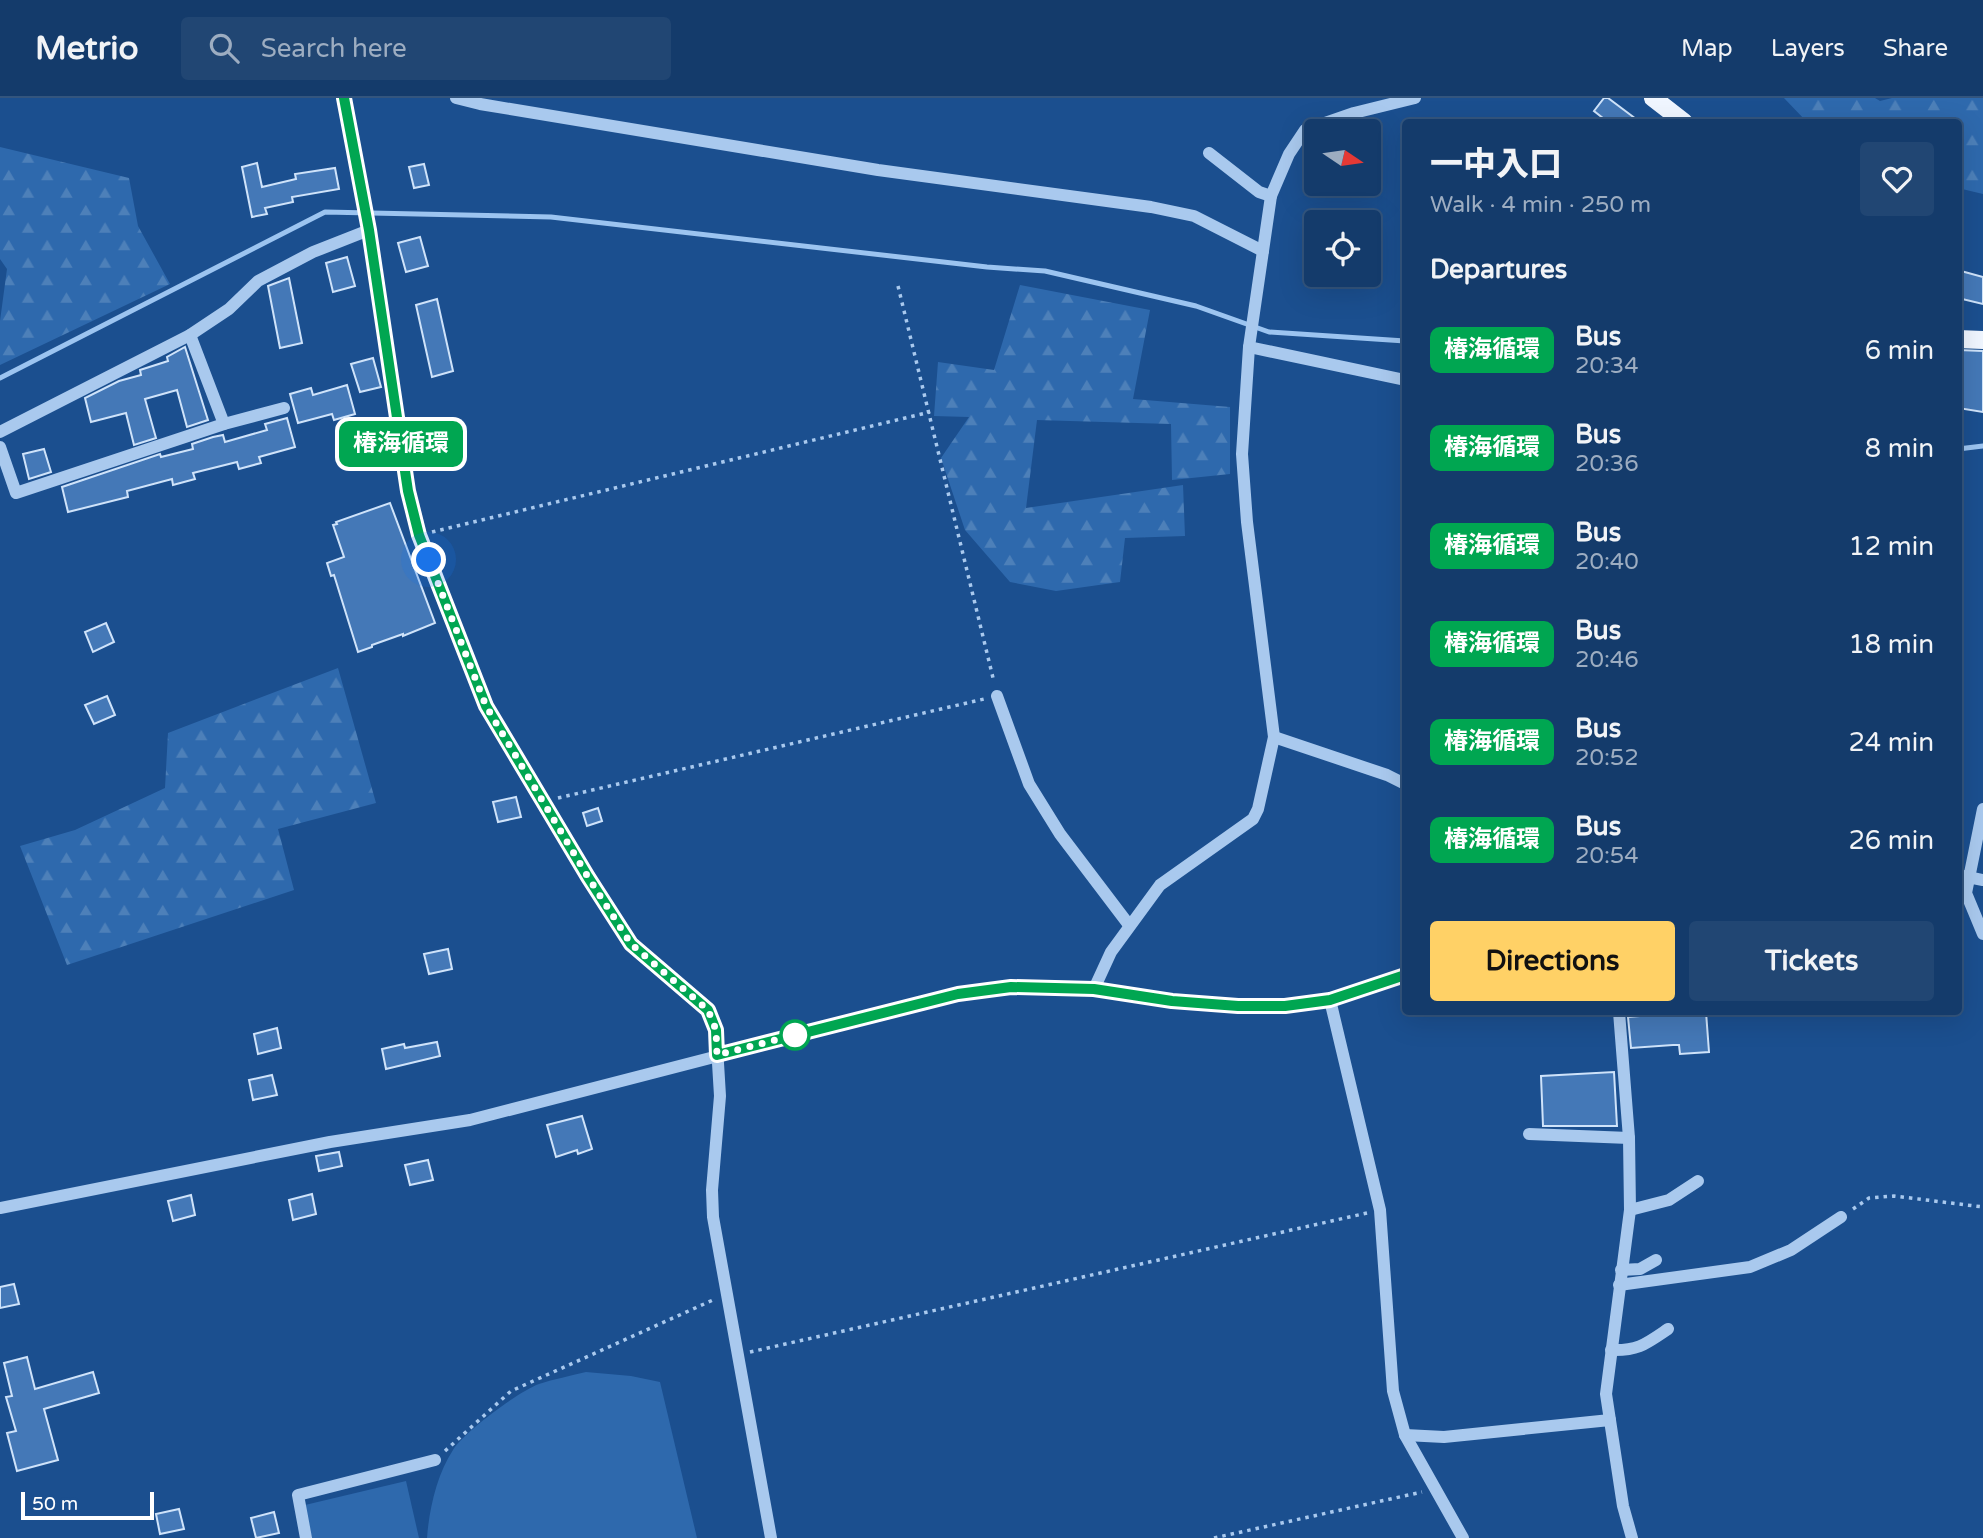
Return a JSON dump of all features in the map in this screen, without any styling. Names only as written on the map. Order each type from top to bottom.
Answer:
[{"type":"main road","points":[[1653,98],[1680,119]]},
{"type":"main road","points":[[1962,339],[1983,340]]},
{"type":"street","points":[[344,98],[369,230],[408,491],[419,535],[486,706],[542,802],[631,944],[708,1010],[716,1030],[720,1096],[712,1190],[713,1217],[771,1538]]},
{"type":"street","points":[[456,98],[785,155],[1151,206],[1194,216],[1263,251]]},
{"type":"street","points":[[1094,989],[1111,952],[1160,885],[1253,818],[1258,810],[1274,737],[1247,522],[1242,454],[1249,347],[1270,196],[1289,154],[1305,130],[1354,113],[1415,98]]},
{"type":"street","points":[[1209,153],[1259,192],[1270,196]]},
{"type":"street","points":[[0,432],[190,335],[229,309],[258,281],[313,252],[369,230]]},
{"type":"street","points":[[190,335],[224,424]]},
{"type":"street","points":[[1249,347],[1402,379]]},
{"type":"street","points":[[0,447],[16,493],[224,424],[284,408]]},
{"type":"street","points":[[997,696],[1029,784],[1060,834],[1129,925]]},
{"type":"street","points":[[1274,737],[1402,782]]},
{"type":"street","points":[[1983,809],[1964,876],[1966,893],[1983,934]]},
{"type":"street","points":[[1964,876],[1983,880]]},
{"type":"street","points":[[0,1208],[330,1142],[470,1120],[958,994],[1011,987],[1094,989],[1172,1001],[1285,1006],[1330,1000],[1402,976]]},
{"type":"street","points":[[1330,1000],[1380,1210],[1393,1391],[1405,1435],[1463,1538]]},
{"type":"street","points":[[1619,1015],[1629,1138],[1630,1210],[1606,1394],[1623,1506],[1632,1538]]},
{"type":"street","points":[[1529,1134],[1629,1138]]},
{"type":"street","points":[[1630,1210],[1669,1200],[1698,1181]]},
{"type":"street","points":[[1619,1285],[1750,1267],[1791,1250],[1841,1217]]},
{"type":"street","points":[[1621,1270],[1640,1269],[1656,1260]]},
{"type":"street","points":[[1611,1350],[1629,1351],[1641,1347],[1668,1329]]},
{"type":"street","points":[[1405,1435],[1444,1437],[1610,1420]]},
{"type":"street","points":[[306,1538],[298,1495],[435,1460]]},
{"type":"path","points":[[542,802],[997,696],[898,286]]},
{"type":"path","points":[[419,535],[930,412]]},
{"type":"path","points":[[1841,1217],[1869,1198],[1895,1196],[1983,1207]]},
{"type":"path","points":[[738,1355],[1380,1210]]},
{"type":"path","points":[[435,1460],[511,1391],[728,1293]]},
{"type":"path","points":[[1214,1538],[1435,1489]]},
{"type":"green space","points":[[1784,98],[1875,98],[1880,101],[1892,98],[1983,98],[1983,194],[1962,189],[1962,119],[1804,119]]},
{"type":"green space","points":[[0,147],[129,178],[138,226],[170,284],[0,365],[0,321],[7,269],[0,259]]},
{"type":"green space","points":[[1020,285],[1150,310],[1133,399],[1230,407],[1230,474],[1172,480],[1171,424],[1037,420],[1026,508],[1183,485],[1185,536],[1125,538],[1120,582],[1056,591],[1010,582],[965,530],[941,458],[969,417],[934,416],[938,362],[994,370]]},
{"type":"green space","points":[[338,668],[376,803],[278,829],[294,890],[67,965],[20,846],[75,830],[165,788],[168,733]]},
{"type":"green space","points":[[586,1372],[660,1382],[697,1538],[427,1538],[438,1481],[447,1460],[459,1443],[492,1413],[530,1388]]},
{"type":"green space","points":[[406,1481],[419,1538],[312,1538],[305,1505]]},
{"type":"building","points":[[1604,98],[1608,98],[1636,119],[1604,119],[1594,111]]},
{"type":"building","points":[[257,163],[262,187],[296,179],[295,174],[335,168],[339,189],[292,197],[293,202],[265,208],[267,214],[252,217],[242,167]]},
{"type":"building","points":[[424,164],[429,185],[414,188],[409,167]]},
{"type":"building","points":[[420,237],[428,266],[406,272],[398,243]]},
{"type":"building","points":[[347,257],[355,286],[333,292],[326,263]]},
{"type":"building","points":[[1962,271],[1983,277],[1983,304],[1962,299]]},
{"type":"building","points":[[289,278],[302,343],[280,348],[268,286]]},
{"type":"building","points":[[437,299],[453,371],[432,377],[416,305]]},
{"type":"building","points":[[185,347],[208,420],[187,427],[177,390],[145,399],[156,438],[134,445],[126,413],[91,422],[85,398],[119,381],[141,375],[140,370],[168,361],[167,357]]},
{"type":"building","points":[[1962,350],[1983,351],[1983,412],[1962,409]]},
{"type":"building","points":[[373,358],[381,387],[360,392],[351,364]]},
{"type":"building","points":[[347,385],[355,414],[334,420],[332,414],[298,423],[290,394],[311,388],[313,395]]},
{"type":"building","points":[[287,418],[295,447],[259,457],[261,463],[239,469],[237,462],[193,473],[195,479],[173,485],[172,479],[127,491],[128,497],[68,512],[62,487],[160,454],[161,457],[193,449],[192,444],[213,437],[223,435],[225,442],[267,430],[265,424]]},
{"type":"building","points":[[44,449],[51,472],[29,479],[23,454]]},
{"type":"building","points":[[390,503],[435,623],[358,652],[334,575],[331,576],[327,563],[344,557],[333,525]]},
{"type":"building","points":[[106,623],[114,642],[93,652],[85,632]]},
{"type":"building","points":[[107,696],[115,715],[94,724],[85,705]]},
{"type":"building","points":[[516,797],[521,817],[498,822],[493,802]]},
{"type":"building","points":[[598,808],[602,821],[587,826],[583,813]]},
{"type":"building","points":[[448,949],[452,969],[429,974],[424,954]]},
{"type":"building","points":[[1706,1015],[1709,1052],[1680,1054],[1679,1045],[1631,1048],[1628,1017]]},
{"type":"building","points":[[277,1028],[281,1048],[258,1054],[254,1034]]},
{"type":"building","points":[[437,1042],[440,1056],[386,1069],[382,1049],[404,1044],[405,1048]]},
{"type":"building","points":[[1614,1072],[1617,1126],[1543,1126],[1541,1076]]},
{"type":"building","points":[[272,1075],[277,1095],[253,1100],[249,1080]]},
{"type":"building","points":[[582,1116],[592,1149],[578,1154],[577,1150],[556,1157],[547,1125]]},
{"type":"building","points":[[339,1152],[342,1166],[319,1171],[316,1156]]},
{"type":"building","points":[[428,1160],[433,1180],[410,1185],[405,1165]]},
{"type":"building","points":[[312,1194],[316,1214],[293,1220],[289,1200]]},
{"type":"building","points":[[191,1195],[195,1215],[173,1221],[168,1201]]},
{"type":"building","points":[[14,1284],[19,1304],[0,1308],[0,1287]]},
{"type":"building","points":[[27,1357],[35,1389],[93,1372],[99,1393],[44,1409],[58,1460],[17,1471],[7,1433],[16,1431],[6,1397],[12,1396],[4,1363]]},
{"type":"building","points":[[179,1509],[184,1529],[160,1534],[156,1514]]},
{"type":"building","points":[[274,1512],[279,1533],[256,1538],[251,1518]]},
{"type":"waterway","points":[[0,378],[325,212],[551,217],[987,267],[1045,271],[1196,306],[1269,332],[1402,341]]},
{"type":"waterway","points":[[1962,449],[1983,446]]},
{"type":"bus line","name":"椿海循環","points":[[344,98],[369,230],[408,491],[419,535],[486,706],[631,944],[708,1010],[716,1030],[717,1055],[958,994],[1011,987],[1094,989],[1172,1001],[1285,1006],[1330,1000],[1402,976]]},
{"type":"route","points":[[429,560],[486,706],[631,944],[708,1010],[716,1030],[717,1055],[795,1035]]}]
